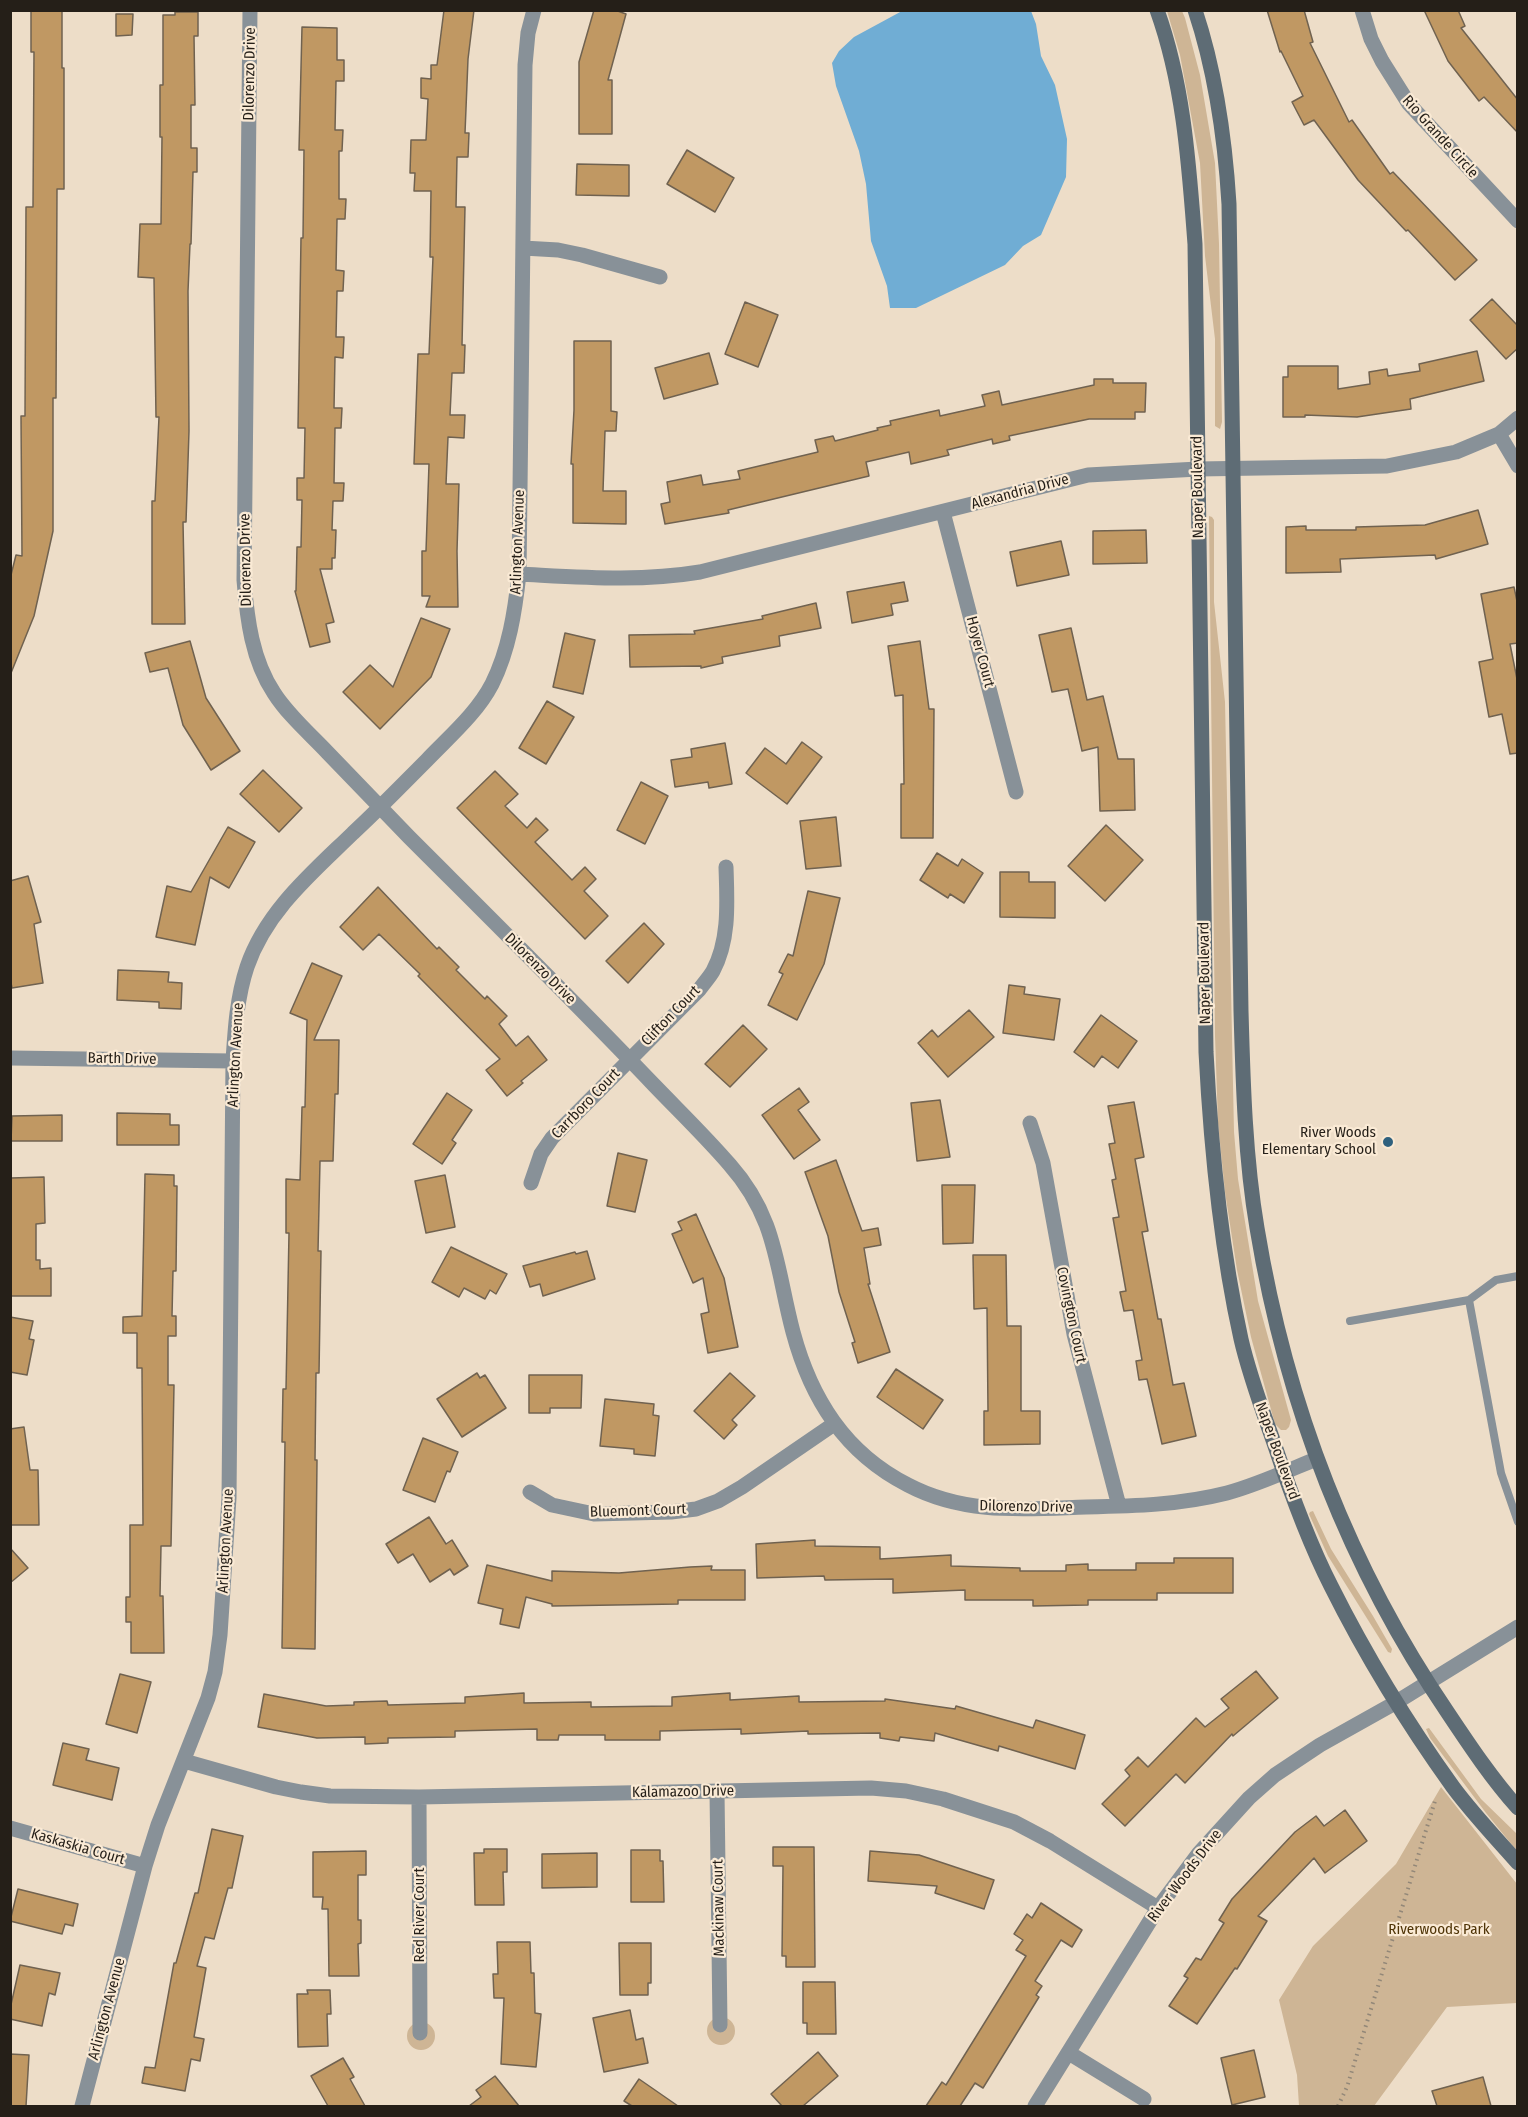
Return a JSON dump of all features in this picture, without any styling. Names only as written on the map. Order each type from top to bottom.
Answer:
[{"type":"main road","name":"Naper Boulevard","points":[[1157,10],[1177,81],[1188,161],[1195,244],[1206,1052],[1218,1210],[1228,1273],[1242,1341],[1260,1405],[1284,1472],[1330,1584],[1395,1703],[1455,1789],[1518,1863]]},
{"type":"main road","points":[[1195,10],[1213,77],[1225,145],[1229,204],[1241,1011],[1245,1111],[1257,1226],[1269,1296],[1316,1459],[1343,1525],[1370,1581],[1427,1683],[1468,1743],[1518,1808]]},
{"type":"street","name":"Dilorenzo Drive","points":[[250,10],[244,568],[246,613],[253,645],[263,674],[273,692],[287,711],[732,1166],[755,1197],[769,1227],[801,1358],[812,1386],[834,1424],[857,1450],[881,1470],[909,1486],[944,1500],[980,1508],[1020,1509],[1158,1505],[1192,1501],[1232,1492],[1316,1459]]},
{"type":"street","name":"Arlington Avenue","points":[[82,2106],[145,1866],[208,1698],[215,1672],[225,1580],[229,1498],[233,1061],[240,993],[247,967],[256,944],[297,887],[461,725],[492,684],[508,639],[519,574],[525,65],[528,33],[534,10]]},
{"type":"street","name":"Rio Grande Circle","points":[[1362,10],[1371,39],[1382,62],[1409,104],[1518,221]]},
{"type":"street","points":[[523,248],[558,250],[582,255],[660,277]]},
{"type":"street","name":"Alexandria Drive","points":[[519,574],[602,578],[674,576],[740,563],[1088,475],[1387,466],[1456,452],[1499,434],[1518,418]]},
{"type":"street","points":[[1499,434],[1518,466]]},
{"type":"street","name":"Hoyer Court","points":[[944,512],[1016,792]]},
{"type":"street","name":"Clifton Court","points":[[629,1059],[699,990],[713,970],[722,946],[726,926],[726,867]]},
{"type":"street","name":"Barth Drive","points":[[10,1058],[233,1061]]},
{"type":"street","name":"Carrboro Court","points":[[531,1183],[541,1154],[552,1138],[629,1059]]},
{"type":"street","name":"Covington Court","points":[[1030,1123],[1043,1163],[1074,1334],[1119,1506]]},
{"type":"street","name":"Bluemont Court","points":[[530,1492],[552,1505],[594,1514],[696,1509],[718,1501],[742,1487],[834,1424]]},
{"type":"street","name":"River Woods Drive","points":[[1035,2106],[1158,1908],[1199,1853],[1236,1811],[1267,1783],[1320,1745],[1395,1703],[1518,1627]]},
{"type":"street","name":"Kalamazoo Drive","points":[[184,1761],[301,1792],[363,1797],[871,1788],[906,1791],[943,1799],[1014,1822],[1050,1841],[1158,1908]]},
{"type":"street","name":"Mackinaw Court","points":[[717,1791],[720,2025]]},
{"type":"street","name":"Red River Court","points":[[419,1797],[420,2033]]},
{"type":"street","name":"Kaskaskia Court","points":[[10,1828],[145,1866]]},
{"type":"street","points":[[1070,2053],[1144,2099]]},
{"type":"lane","points":[[1350,1321],[1469,1300],[1496,1280],[1518,1276]]},
{"type":"lane","points":[[1469,1300],[1501,1473],[1518,1522]]},
{"type":"path","points":[[1338,2106],[1347,2087],[1435,1801]]},
{"type":"green space","points":[[1167,11],[1182,11],[1185,18],[1200,75],[1215,163],[1219,244],[1222,422],[1220,429],[1215,426],[1215,339],[1205,256],[1200,163],[1180,55]]},
{"type":"green space","points":[[1209,516],[1214,520],[1214,602],[1225,702],[1234,1132],[1238,1179],[1258,1301],[1291,1420],[1286,1430],[1281,1430],[1275,1424],[1251,1337],[1237,1270],[1225,1192],[1218,1123]]},
{"type":"green space","points":[[1313,1511],[1331,1549],[1392,1649],[1391,1653],[1388,1652],[1328,1556],[1309,1514]]},
{"type":"green space","points":[[1429,1728],[1481,1799],[1517,1834],[1517,1851],[1430,1738],[1426,1729]]},
{"type":"green space","name":"Riverwoods Park","points":[[1441,1787],[1517,1884],[1517,2003],[1447,2007],[1374,2106],[1299,2106],[1297,2075],[1279,2000],[1313,1946],[1396,1864]]},
{"type":"green space","points":[[721,2017],[731,2021],[735,2031],[731,2041],[721,2045],[711,2041],[707,2031],[711,2021]]},
{"type":"green space","points":[[421,2022],[431,2026],[435,2036],[431,2046],[421,2050],[411,2046],[407,2036],[411,2026]]},
{"type":"water","points":[[902,11],[1031,11],[1036,24],[1041,56],[1055,85],[1067,139],[1066,177],[1041,235],[1023,246],[1005,265],[916,308],[890,308],[887,286],[871,241],[866,184],[859,151],[836,86],[832,63],[839,51],[854,37]]},
{"type":"building","points":[[31,10],[62,10],[64,189],[57,189],[53,531],[34,616],[11,673],[10,579],[16,555],[22,556],[21,416],[25,416],[26,207],[33,207],[34,52],[31,52]]},
{"type":"building","points":[[444,10],[474,10],[468,59],[465,133],[469,133],[468,157],[457,157],[456,207],[465,207],[462,345],[465,345],[464,373],[452,373],[450,415],[465,415],[464,438],[448,437],[446,484],[459,484],[458,607],[426,607],[430,596],[422,596],[422,551],[426,551],[429,464],[414,464],[418,354],[429,354],[433,257],[430,257],[431,191],[414,191],[415,173],[410,173],[411,140],[426,140],[428,99],[421,98],[421,78],[431,79],[431,65],[437,65]]},
{"type":"building","points":[[594,10],[615,10],[626,14],[608,80],[612,80],[612,134],[579,134],[579,62]]},
{"type":"building","points":[[1267,10],[1304,10],[1313,42],[1310,43],[1349,122],[1352,120],[1390,174],[1393,172],[1477,260],[1455,280],[1358,180],[1314,120],[1304,125],[1292,102],[1303,96],[1280,52]]},
{"type":"building","points":[[1424,10],[1458,10],[1465,26],[1461,28],[1518,100],[1518,133],[1484,97],[1479,101],[1448,61]]},
{"type":"building","points":[[175,12],[198,12],[198,36],[194,36],[195,105],[191,105],[191,148],[197,148],[197,172],[193,172],[188,291],[189,431],[186,522],[183,522],[185,624],[152,624],[152,501],[155,501],[159,417],[156,417],[154,278],[138,277],[140,224],[161,224],[160,85],[163,85],[163,15],[175,15]]},
{"type":"building","points":[[116,14],[133,14],[132,35],[116,36]]},
{"type":"building","points":[[302,27],[337,28],[337,60],[344,60],[344,81],[336,81],[335,130],[343,130],[342,151],[339,151],[339,199],[346,199],[345,219],[337,219],[336,270],[344,271],[343,291],[337,291],[336,337],[344,337],[343,358],[335,357],[334,408],[342,408],[341,428],[335,428],[334,483],[344,483],[343,501],[333,501],[332,530],[336,530],[335,558],[332,558],[332,569],[320,569],[334,622],[326,624],[330,642],[310,647],[295,591],[297,547],[301,547],[302,500],[297,500],[297,478],[304,478],[305,428],[298,428],[304,150],[299,150]]},
{"type":"building","points":[[687,150],[734,178],[715,212],[667,184]]},
{"type":"building","points":[[577,164],[629,165],[629,196],[576,195]]},
{"type":"building","points":[[1492,299],[1518,326],[1518,348],[1506,359],[1470,320]]},
{"type":"building","points":[[745,302],[778,315],[758,367],[725,354]]},
{"type":"building","points":[[574,341],[611,341],[611,411],[617,412],[616,431],[605,431],[603,491],[626,491],[626,524],[573,523],[573,464],[571,464]]},
{"type":"building","points":[[1477,351],[1484,381],[1410,399],[1411,409],[1357,417],[1305,415],[1305,417],[1283,417],[1283,377],[1288,377],[1288,366],[1338,366],[1338,389],[1370,384],[1369,372],[1387,369],[1388,376],[1420,371],[1419,364]]},
{"type":"building","points":[[709,353],[718,384],[664,399],[655,368]]},
{"type":"building","points":[[1094,379],[1113,379],[1113,383],[1146,383],[1145,412],[1135,412],[1135,419],[1089,419],[1009,436],[1010,440],[993,444],[992,439],[947,450],[949,455],[911,464],[909,452],[866,462],[869,476],[728,510],[729,513],[665,524],[661,504],[670,502],[667,482],[701,475],[703,485],[740,479],[738,471],[818,452],[815,440],[833,436],[835,441],[878,430],[877,428],[891,425],[890,421],[939,410],[940,416],[985,406],[982,395],[999,391],[1002,405],[1094,385]]},
{"type":"building","points":[[1478,510],[1488,544],[1436,559],[1435,555],[1340,559],[1341,572],[1286,573],[1286,527],[1306,526],[1306,530],[1356,530],[1356,527],[1425,525]]},
{"type":"building","points":[[1146,530],[1147,563],[1093,564],[1093,531]]},
{"type":"building","points":[[1061,541],[1069,575],[1017,586],[1010,552]]},
{"type":"building","points":[[904,582],[908,601],[891,604],[893,615],[852,623],[847,592]]},
{"type":"building","points":[[1514,587],[1518,606],[1518,643],[1510,644],[1518,684],[1518,753],[1510,754],[1502,714],[1489,717],[1479,662],[1493,659],[1481,594]]},
{"type":"building","points":[[816,603],[821,628],[779,636],[780,646],[722,657],[723,663],[701,668],[701,666],[630,667],[629,635],[695,634],[694,631],[763,619],[762,616]]},
{"type":"building","points":[[421,618],[450,629],[431,677],[380,729],[343,692],[370,665],[393,687]]},
{"type":"building","points":[[1071,628],[1087,700],[1103,696],[1118,759],[1134,759],[1135,810],[1100,811],[1098,747],[1082,751],[1068,689],[1052,692],[1039,635]]},
{"type":"building","points":[[565,633],[595,640],[583,694],[553,687]]},
{"type":"building","points":[[190,641],[206,698],[240,751],[211,770],[183,725],[168,668],[150,672],[145,653]]},
{"type":"building","points":[[920,641],[929,709],[934,709],[933,838],[901,838],[901,784],[904,784],[903,695],[895,696],[888,646]]},
{"type":"building","points":[[547,701],[574,717],[546,764],[519,748]]},
{"type":"building","points":[[802,742],[822,757],[787,804],[746,773],[765,748],[786,764]]},
{"type":"building","points":[[725,743],[732,784],[709,788],[708,782],[675,787],[671,760],[692,757],[691,749]]},
{"type":"building","points":[[263,770],[302,808],[279,832],[240,794]]},
{"type":"building","points":[[495,771],[518,794],[505,806],[527,828],[536,818],[548,830],[535,842],[572,880],[585,867],[596,879],[584,891],[608,916],[585,939],[457,808]]},
{"type":"building","points":[[641,782],[668,796],[645,844],[617,830]]},
{"type":"building","points":[[836,817],[841,866],[806,869],[800,821]]},
{"type":"building","points":[[1106,825],[1143,860],[1105,901],[1068,866]]},
{"type":"building","points":[[228,827],[255,842],[229,888],[210,877],[195,945],[156,937],[167,886],[191,892]]},
{"type":"building","points":[[937,853],[958,866],[962,859],[983,873],[964,903],[950,894],[948,898],[920,880]]},
{"type":"building","points":[[1000,872],[1029,872],[1029,882],[1055,882],[1055,918],[1000,917]]},
{"type":"building","points":[[28,876],[41,922],[34,924],[43,983],[12,988],[10,978],[10,881]]},
{"type":"building","points":[[378,887],[437,949],[439,947],[459,967],[456,970],[485,999],[487,996],[507,1016],[499,1024],[516,1046],[528,1036],[547,1060],[507,1096],[486,1070],[500,1059],[418,976],[420,974],[379,934],[363,950],[340,927]]},
{"type":"building","points":[[808,891],[840,898],[824,964],[797,1020],[768,1005],[783,974],[779,972],[788,954],[793,956]]},
{"type":"building","points":[[644,923],[664,944],[628,983],[606,961]]},
{"type":"building","points":[[312,963],[342,976],[314,1040],[339,1040],[333,1161],[320,1161],[319,1373],[316,1373],[315,1460],[317,1460],[315,1649],[282,1648],[285,1442],[282,1442],[283,1389],[286,1389],[289,1233],[286,1233],[286,1179],[300,1180],[302,1107],[305,1107],[307,1020],[290,1013]]},
{"type":"building","points":[[118,970],[169,972],[168,982],[182,983],[181,1009],[159,1008],[159,1002],[117,1000]]},
{"type":"building","points":[[1009,985],[1025,987],[1024,994],[1060,999],[1054,1040],[1003,1033]]},
{"type":"building","points":[[969,1010],[994,1037],[948,1077],[918,1043],[932,1030],[938,1037]]},
{"type":"building","points":[[1101,1015],[1137,1041],[1118,1068],[1102,1056],[1094,1067],[1074,1052]]},
{"type":"building","points":[[743,1025],[767,1049],[730,1087],[705,1064]]},
{"type":"building","points":[[799,1088],[809,1102],[798,1110],[820,1140],[794,1159],[762,1115]]},
{"type":"building","points":[[447,1093],[472,1110],[452,1140],[456,1143],[442,1164],[413,1144]]},
{"type":"building","points":[[940,1100],[950,1157],[917,1161],[911,1103]]},
{"type":"building","points":[[1134,1102],[1144,1157],[1135,1159],[1148,1231],[1142,1232],[1158,1319],[1161,1319],[1173,1385],[1184,1383],[1196,1436],[1162,1444],[1147,1379],[1139,1380],[1136,1361],[1142,1360],[1133,1310],[1124,1311],[1120,1292],[1126,1291],[1113,1218],[1119,1217],[1112,1180],[1116,1179],[1109,1144],[1115,1143],[1108,1106]]},
{"type":"building","points":[[117,1113],[170,1114],[170,1125],[179,1125],[179,1145],[117,1145]]},
{"type":"building","points":[[62,1115],[62,1141],[11,1141],[12,1116]]},
{"type":"building","points":[[618,1153],[647,1160],[635,1212],[607,1206]]},
{"type":"building","points":[[836,1160],[862,1231],[878,1228],[881,1245],[864,1248],[870,1284],[868,1284],[890,1352],[858,1363],[852,1343],[855,1342],[839,1292],[828,1236],[805,1172]]},
{"type":"building","points":[[145,1174],[174,1175],[174,1186],[177,1186],[176,1271],[173,1271],[172,1316],[176,1316],[176,1336],[168,1336],[168,1385],[174,1385],[171,1546],[161,1546],[160,1596],[163,1596],[164,1653],[131,1653],[131,1622],[126,1622],[126,1597],[130,1597],[130,1525],[143,1525],[142,1368],[137,1368],[137,1333],[123,1333],[123,1317],[142,1316]]},
{"type":"building","points":[[445,1175],[455,1227],[426,1233],[415,1181]]},
{"type":"building","points":[[44,1177],[45,1223],[36,1224],[36,1260],[40,1260],[40,1269],[51,1268],[51,1296],[10,1296],[11,1178]]},
{"type":"building","points":[[942,1185],[975,1185],[973,1243],[943,1244]]},
{"type":"building","points":[[696,1214],[724,1278],[738,1347],[708,1353],[701,1314],[709,1312],[703,1278],[693,1283],[672,1234],[682,1230],[678,1222]]},
{"type":"building","points":[[451,1247],[507,1274],[496,1294],[490,1290],[485,1299],[464,1288],[459,1297],[432,1282]]},
{"type":"building","points":[[587,1251],[595,1279],[543,1296],[540,1284],[530,1287],[523,1266]]},
{"type":"building","points":[[973,1255],[1006,1255],[1007,1326],[1021,1326],[1021,1411],[1040,1411],[1040,1444],[984,1445],[984,1411],[988,1411],[987,1308],[974,1309]]},
{"type":"building","points":[[10,1317],[33,1321],[29,1339],[34,1340],[27,1375],[10,1372]]},
{"type":"building","points":[[896,1369],[943,1400],[923,1429],[877,1397]]},
{"type":"building","points":[[477,1373],[480,1378],[485,1375],[506,1408],[462,1437],[437,1399]]},
{"type":"building","points":[[730,1373],[755,1396],[732,1420],[737,1425],[724,1439],[694,1411]]},
{"type":"building","points":[[529,1375],[582,1375],[581,1408],[550,1408],[550,1413],[529,1413]]},
{"type":"building","points":[[605,1399],[654,1404],[653,1415],[659,1416],[655,1456],[634,1454],[634,1449],[600,1446]]},
{"type":"building","points":[[24,1427],[30,1470],[38,1470],[39,1525],[10,1525],[10,1429]]},
{"type":"building","points":[[423,1438],[458,1452],[450,1472],[447,1471],[435,1502],[403,1490]]},
{"type":"building","points":[[429,1517],[446,1544],[452,1540],[468,1566],[454,1575],[450,1569],[430,1582],[413,1554],[398,1563],[386,1544]]},
{"type":"building","points":[[815,1540],[815,1546],[880,1547],[880,1559],[951,1555],[951,1566],[1020,1568],[1020,1571],[1066,1571],[1066,1565],[1088,1564],[1088,1570],[1136,1570],[1136,1563],[1174,1563],[1174,1558],[1233,1558],[1233,1593],[1157,1593],[1157,1600],[1088,1600],[1088,1605],[1033,1606],[1033,1600],[965,1600],[965,1590],[893,1593],[893,1579],[825,1580],[824,1576],[757,1578],[756,1544]]},
{"type":"building","points":[[10,1548],[28,1568],[10,1583]]},
{"type":"building","points":[[487,1565],[552,1581],[552,1571],[619,1573],[712,1566],[711,1570],[745,1570],[745,1600],[678,1600],[678,1604],[552,1606],[552,1604],[526,1597],[519,1628],[500,1624],[503,1609],[478,1603]]},
{"type":"building","points":[[1256,1671],[1278,1698],[1233,1736],[1232,1734],[1185,1783],[1176,1774],[1125,1826],[1102,1804],[1130,1776],[1125,1770],[1138,1757],[1148,1767],[1196,1718],[1205,1727],[1229,1708],[1221,1699]]},
{"type":"building","points":[[120,1674],[151,1682],[137,1733],[106,1724]]},
{"type":"building","points":[[524,1693],[524,1703],[591,1702],[591,1707],[672,1706],[672,1697],[730,1693],[730,1700],[799,1696],[799,1702],[885,1701],[885,1699],[955,1709],[956,1706],[1033,1728],[1036,1720],[1085,1735],[1075,1769],[999,1746],[998,1751],[935,1733],[934,1741],[900,1737],[899,1741],[880,1738],[880,1733],[808,1734],[808,1731],[741,1734],[741,1729],[660,1731],[660,1740],[605,1740],[605,1735],[559,1735],[558,1740],[537,1740],[537,1729],[455,1731],[455,1737],[388,1738],[388,1743],[365,1744],[365,1737],[317,1738],[258,1727],[264,1694],[326,1706],[387,1701],[388,1705],[465,1703],[465,1697]]},
{"type":"building","points":[[63,1743],[89,1749],[86,1760],[119,1768],[112,1800],[53,1785]]},
{"type":"building","points":[[1345,1810],[1367,1841],[1325,1873],[1314,1858],[1258,1916],[1267,1921],[1237,1969],[1235,1968],[1197,2024],[1169,2006],[1188,1978],[1184,1976],[1196,1958],[1201,1960],[1224,1923],[1219,1920],[1232,1899],[1295,1832],[1316,1816],[1324,1826]]},
{"type":"building","points":[[212,1829],[243,1836],[232,1888],[228,1888],[214,1939],[205,1937],[197,1966],[206,1968],[194,2037],[204,2039],[200,2061],[191,2059],[185,2091],[142,2083],[145,2067],[155,2068],[174,1963],[176,1963],[195,1893],[198,1893]]},
{"type":"building","points":[[773,1847],[814,1847],[815,1967],[786,1967],[786,1956],[782,1956],[783,1866],[773,1866]]},
{"type":"building","points":[[484,1849],[507,1849],[507,1872],[503,1872],[504,1905],[475,1905],[474,1853],[484,1853]]},
{"type":"building","points":[[631,1850],[660,1850],[660,1861],[663,1861],[664,1902],[631,1902]]},
{"type":"building","points":[[366,1851],[366,1875],[358,1875],[358,1920],[361,1920],[361,1943],[358,1944],[359,1976],[329,1976],[328,1909],[322,1909],[323,1897],[313,1897],[313,1852]]},
{"type":"building","points":[[870,1851],[919,1855],[994,1880],[984,1909],[935,1893],[937,1886],[868,1881]]},
{"type":"building","points":[[597,1853],[597,1887],[542,1888],[542,1854]]},
{"type":"building","points":[[18,1889],[78,1904],[73,1926],[65,1924],[62,1934],[10,1921]]},
{"type":"building","points":[[1041,1903],[1082,1930],[1072,1947],[1061,1940],[1035,1981],[1042,1986],[1036,1995],[1039,1997],[983,2088],[975,2083],[960,2106],[926,2106],[942,2082],[946,2085],[1026,1956],[1016,1950],[1023,1940],[1014,1934],[1027,1914],[1032,1918]]},
{"type":"building","points":[[497,1942],[530,1942],[531,1973],[534,1973],[535,2013],[541,2014],[536,2067],[501,2064],[504,1998],[494,1998],[493,1974],[498,1974]]},
{"type":"building","points":[[619,1943],[651,1943],[651,1983],[648,1983],[648,1995],[620,1995]]},
{"type":"building","points":[[20,1965],[60,1973],[55,1995],[49,1993],[42,2026],[10,2019],[10,2009]]},
{"type":"building","points":[[803,1982],[835,1982],[836,2034],[807,2034],[807,2023],[803,2023]]},
{"type":"building","points":[[307,1990],[330,1990],[331,2014],[327,2014],[328,2046],[298,2047],[297,1994],[308,1994]]},
{"type":"building","points":[[630,2010],[636,2040],[643,2038],[648,2063],[604,2072],[593,2018]]},
{"type":"building","points":[[1254,2050],[1265,2097],[1232,2105],[1221,2058]]},
{"type":"building","points":[[818,2052],[838,2076],[803,2106],[782,2106],[771,2094]]},
{"type":"building","points":[[10,2054],[29,2055],[26,2106],[10,2106]]},
{"type":"building","points":[[343,2058],[354,2077],[350,2079],[365,2106],[328,2106],[311,2076]]},
{"type":"building","points":[[495,2076],[519,2106],[469,2106],[481,2097],[476,2090]]},
{"type":"building","points":[[1483,2077],[1491,2106],[1437,2106],[1432,2091]]},
{"type":"building","points":[[639,2079],[678,2106],[632,2106],[624,2101]]},
{"type":"place","name":"River Woods Elementary School","points":[[1388,1142]]}]
